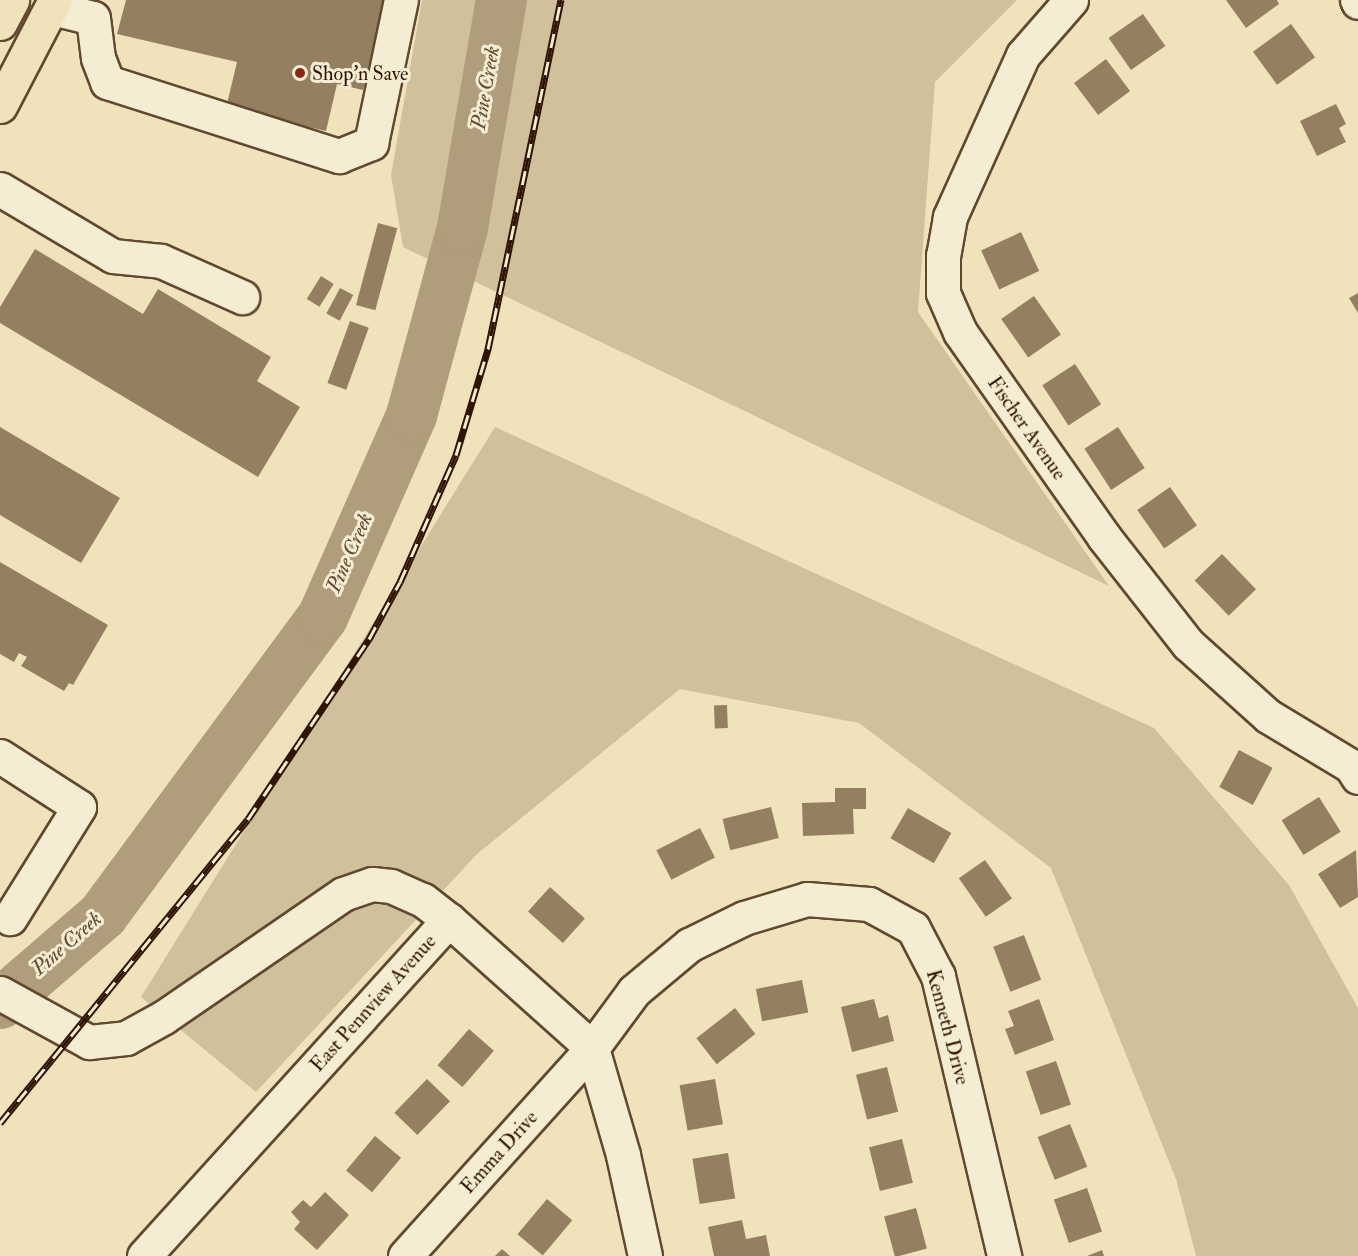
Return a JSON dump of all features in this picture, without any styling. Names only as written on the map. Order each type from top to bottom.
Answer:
[{"type":"highway","points":[[0,23],[12,0]]},
{"type":"highway","points":[[0,106],[53,4]]},
{"type":"street","points":[[53,4],[93,18],[98,58],[107,82],[339,156],[371,143],[401,0]]},
{"type":"street","name":"Fischer Avenue","points":[[1071,0],[1023,55],[950,218],[943,255],[943,293],[960,332],[1104,537],[1188,644],[1268,716],[1351,766],[1358,777]]},
{"type":"street","points":[[0,189],[113,256],[161,261],[242,297]]},
{"type":"street","points":[[2,763],[80,807],[10,918]]},
{"type":"street","name":"East Pennview Avenue","points":[[0,993],[88,1042],[126,1038],[164,1017],[343,894],[372,884],[406,891],[448,920],[144,1256]]},
{"type":"street","name":"Kenneth Drive","points":[[592,1048],[634,991],[689,945],[744,918],[807,899],[869,904],[913,928],[938,976],[1004,1256]]},
{"type":"street","points":[[448,920],[592,1048],[623,1155],[645,1256]]},
{"type":"street","name":"Emma Drive","points":[[405,1256],[592,1048]]},
{"type":"shaded area","points":[[422,0],[1017,0],[935,82],[918,312],[1109,586],[403,247],[391,175]]},
{"type":"shaded area","points":[[495,427],[1154,728],[1289,885],[1358,1008],[1358,1256],[1196,1256],[1176,1179],[1051,868],[859,723],[680,689],[477,854],[256,1092],[141,997]]},
{"type":"building","name":"Shop'n Save","points":[[126,0],[384,0],[363,90],[337,84],[326,131],[226,108],[237,62],[117,34]]},
{"type":"building","points":[[1226,0],[1277,0],[1279,4],[1246,28]]},
{"type":"building","points":[[1143,14],[1165,46],[1131,70],[1109,38]]},
{"type":"building","points":[[1291,24],[1315,57],[1277,85],[1253,52]]},
{"type":"building","points":[[1106,59],[1130,91],[1098,115],[1074,83]]},
{"type":"building","points":[[1336,104],[1346,124],[1339,128],[1346,142],[1317,156],[1300,121]]},
{"type":"building","points":[[378,223],[397,228],[375,310],[356,305]]},
{"type":"building","points":[[1021,232],[1039,271],[999,290],[981,251]]},
{"type":"building","points":[[35,249],[143,314],[158,289],[271,357],[257,381],[300,407],[258,477],[0,323],[0,307]]},
{"type":"building","points":[[321,276],[334,284],[319,307],[307,299]]},
{"type":"building","points":[[340,288],[353,295],[340,321],[326,314]]},
{"type":"building","points":[[1358,293],[1358,313],[1349,298]]},
{"type":"building","points":[[1034,296],[1061,335],[1028,357],[1001,319]]},
{"type":"building","points":[[350,321],[369,328],[346,390],[327,383]]},
{"type":"building","points":[[1075,364],[1101,404],[1068,425],[1042,385]]},
{"type":"building","points":[[0,427],[120,498],[81,563],[0,515]]},
{"type":"building","points":[[1118,427],[1145,468],[1111,490],[1084,449]]},
{"type":"building","points":[[1170,487],[1197,526],[1164,548],[1137,510]]},
{"type":"building","points":[[1222,554],[1256,589],[1229,616],[1195,580]]},
{"type":"building","points":[[0,562],[108,625],[73,685],[69,683],[64,691],[21,666],[27,657],[19,653],[14,662],[0,654]]},
{"type":"building","points":[[714,705],[727,705],[728,728],[715,728]]},
{"type":"building","points":[[1239,750],[1273,768],[1253,805],[1219,787]]},
{"type":"building","points":[[835,788],[866,788],[866,809],[853,809],[854,834],[803,836],[802,803],[835,802]]},
{"type":"building","points":[[1319,797],[1341,832],[1303,855],[1282,820]]},
{"type":"building","points":[[771,807],[779,838],[730,850],[722,819]]},
{"type":"building","points":[[908,808],[951,833],[934,863],[890,838]]},
{"type":"building","points":[[700,828],[715,857],[671,880],[656,850]]},
{"type":"building","points":[[1356,850],[1358,897],[1340,908],[1318,874]]},
{"type":"building","points":[[985,860],[1012,899],[986,917],[959,878]]},
{"type":"building","points":[[550,887],[585,918],[563,943],[528,912]]},
{"type":"building","points":[[1024,935],[1041,980],[1010,992],[993,947]]},
{"type":"building","points":[[802,980],[808,1012],[762,1021],[756,989]]},
{"type":"building","points":[[874,999],[879,1018],[888,1015],[894,1041],[852,1052],[841,1007]]},
{"type":"building","points":[[1039,999],[1054,1040],[1015,1055],[1005,1029],[1014,1026],[1008,1011]]},
{"type":"building","points":[[735,1008],[755,1034],[717,1064],[696,1038]]},
{"type":"building","points":[[469,1029],[494,1051],[462,1087],[438,1065]]},
{"type":"building","points":[[1056,1061],[1071,1104],[1041,1115],[1026,1071]]},
{"type":"building","points":[[887,1067],[898,1112],[867,1119],[856,1075]]},
{"type":"building","points":[[427,1079],[450,1101],[417,1135],[394,1113]]},
{"type":"building","points":[[715,1079],[723,1124],[688,1131],[680,1085]]},
{"type":"building","points":[[1070,1124],[1087,1167],[1055,1180],[1038,1137]]},
{"type":"building","points":[[375,1136],[401,1158],[372,1192],[346,1170]]},
{"type":"building","points":[[902,1139],[913,1183],[880,1191],[869,1147]]},
{"type":"building","points":[[728,1153],[735,1198],[700,1204],[692,1159]]},
{"type":"building","points":[[1087,1188],[1102,1231],[1069,1243],[1054,1199]]},
{"type":"building","points":[[325,1192],[349,1215],[317,1250],[294,1229],[300,1222],[291,1212],[303,1200],[311,1207]]},
{"type":"building","points":[[547,1199],[572,1220],[543,1255],[517,1234]]},
{"type":"building","points":[[916,1208],[927,1249],[895,1256],[884,1217]]},
{"type":"building","points":[[742,1220],[746,1239],[766,1235],[770,1256],[714,1256],[708,1227]]},
{"type":"building","points":[[502,1249],[510,1256],[495,1256]]},
{"type":"building","points":[[1102,1250],[1104,1256],[1087,1256]]},
{"type":"waterway","name":"Pine Creek","points":[[0,1003],[102,915],[322,617],[411,415],[462,227],[501,0]]},
{"type":"railway","points":[[0,1123],[248,819],[369,639],[400,582],[456,455],[488,349],[561,0]]},
{"type":"place","name":"Shop'n Save","points":[[300,73]]}]
